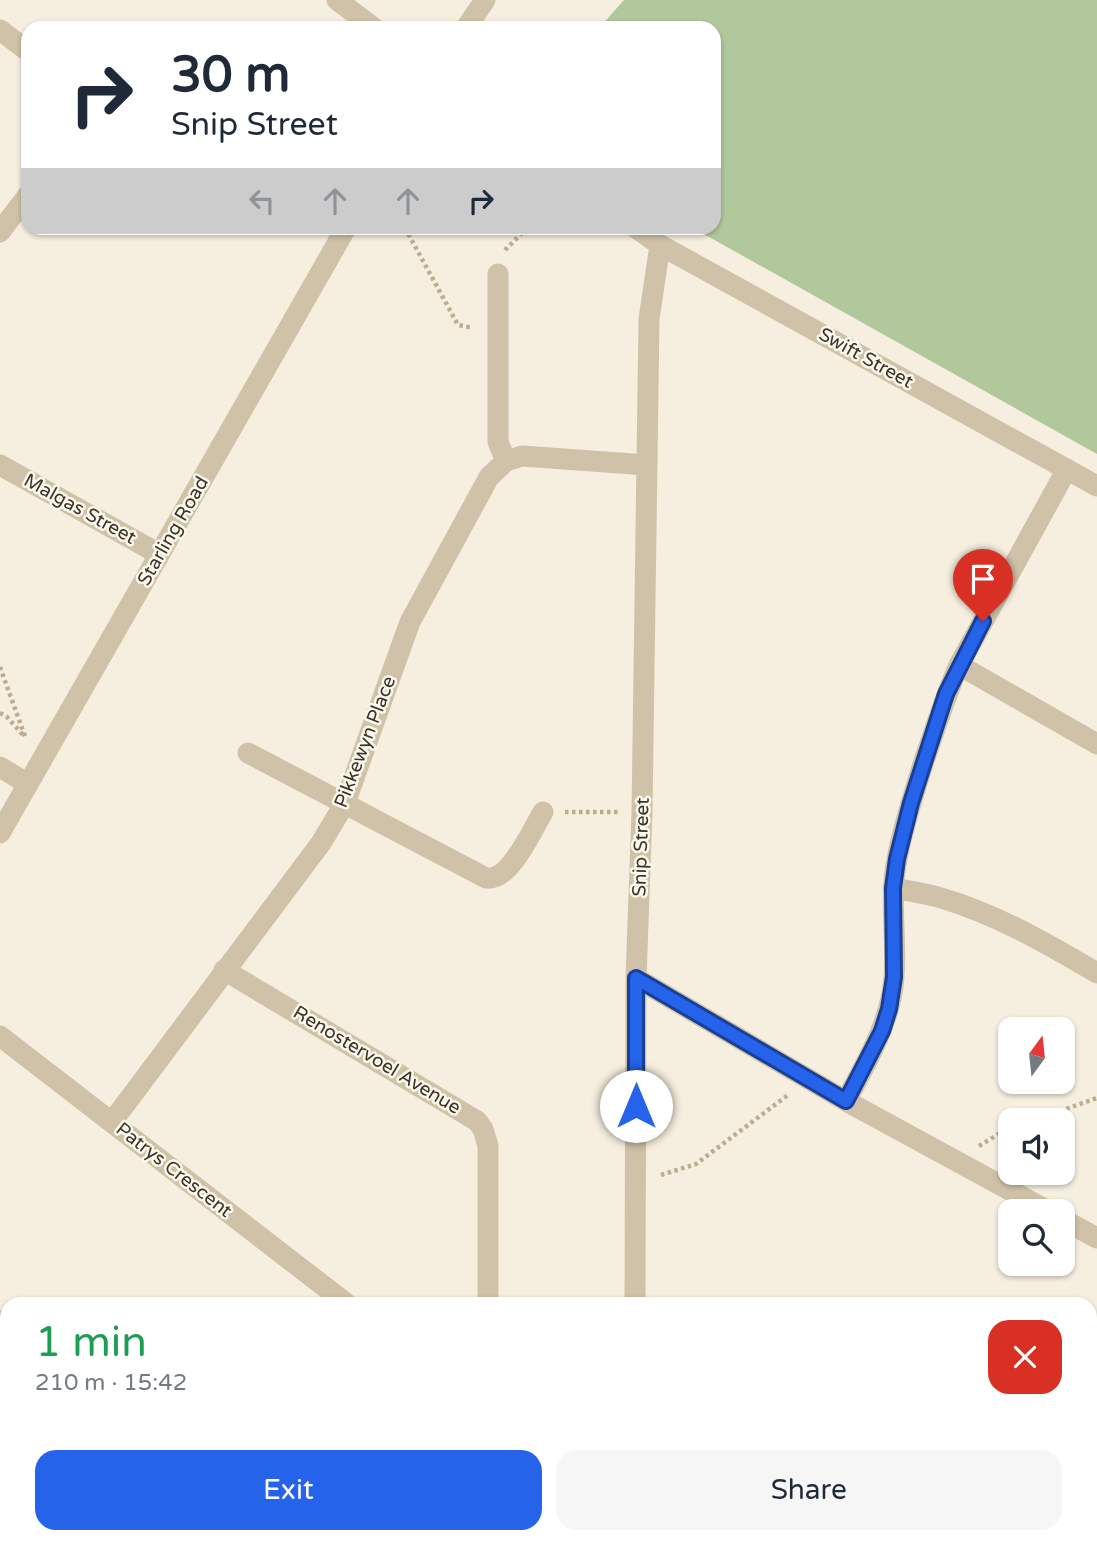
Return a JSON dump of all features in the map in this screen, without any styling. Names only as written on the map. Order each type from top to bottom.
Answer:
[{"type":"street","points":[[337,0],[365,21]]},
{"type":"street","points":[[471,21],[485,0]]},
{"type":"street","points":[[0,30],[21,46]]},
{"type":"street","points":[[0,232],[21,204]]},
{"type":"street","name":"Starling Road","points":[[0,834],[342,235]]},
{"type":"street","name":"Swift Street","points":[[646,235],[1097,486]]},
{"type":"street","name":"Snip Street","points":[[635,1297],[636,978],[642,811],[649,318],[660,245]]},
{"type":"street","points":[[498,274],[498,442],[506,461],[522,456],[647,465]]},
{"type":"street","name":"Pikkewyn Place","points":[[112,1122],[321,843],[345,803],[410,622],[489,477],[506,461]]},
{"type":"street","name":"Malgas Street","points":[[0,465],[159,554]]},
{"type":"street","points":[[846,1101],[882,1031],[889,1009],[894,977],[893,888],[897,859],[911,803],[946,694],[959,665],[1067,469]]},
{"type":"street","points":[[959,665],[1097,744]]},
{"type":"street","points":[[248,753],[493,879],[508,869],[543,812]]},
{"type":"street","points":[[0,767],[28,784]]},
{"type":"street","points":[[893,888],[940,897],[1003,922],[1097,973]]},
{"type":"street","name":"Renostervoel Avenue","points":[[224,970],[477,1121],[488,1146],[488,1297]]},
{"type":"street","points":[[636,978],[846,1101],[1026,1199]]},
{"type":"street","name":"Patrys Crescent","points":[[0,1036],[333,1297]]},
{"type":"street","points":[[1075,1226],[1097,1238]]},
{"type":"path","points":[[409,235],[458,325],[498,333]]},
{"type":"path","points":[[498,274],[504,251],[520,235]]},
{"type":"path","points":[[0,667],[26,738]]},
{"type":"path","points":[[0,713],[7,717],[42,759]]},
{"type":"path","points":[[543,812],[642,811]]},
{"type":"path","points":[[636,1183],[696,1164],[807,1078]]},
{"type":"path","points":[[1069,1108],[1097,1098]]},
{"type":"path","points":[[964,1165],[975,1149],[998,1134]]},
{"type":"green space","points":[[624,0],[1097,0],[1097,454],[706,235],[721,235],[721,21],[605,21]]},
{"type":"route","points":[[636,1106],[636,978],[846,1101],[882,1031],[889,1009],[894,977],[893,888],[911,803],[946,694],[983,621]]}]
